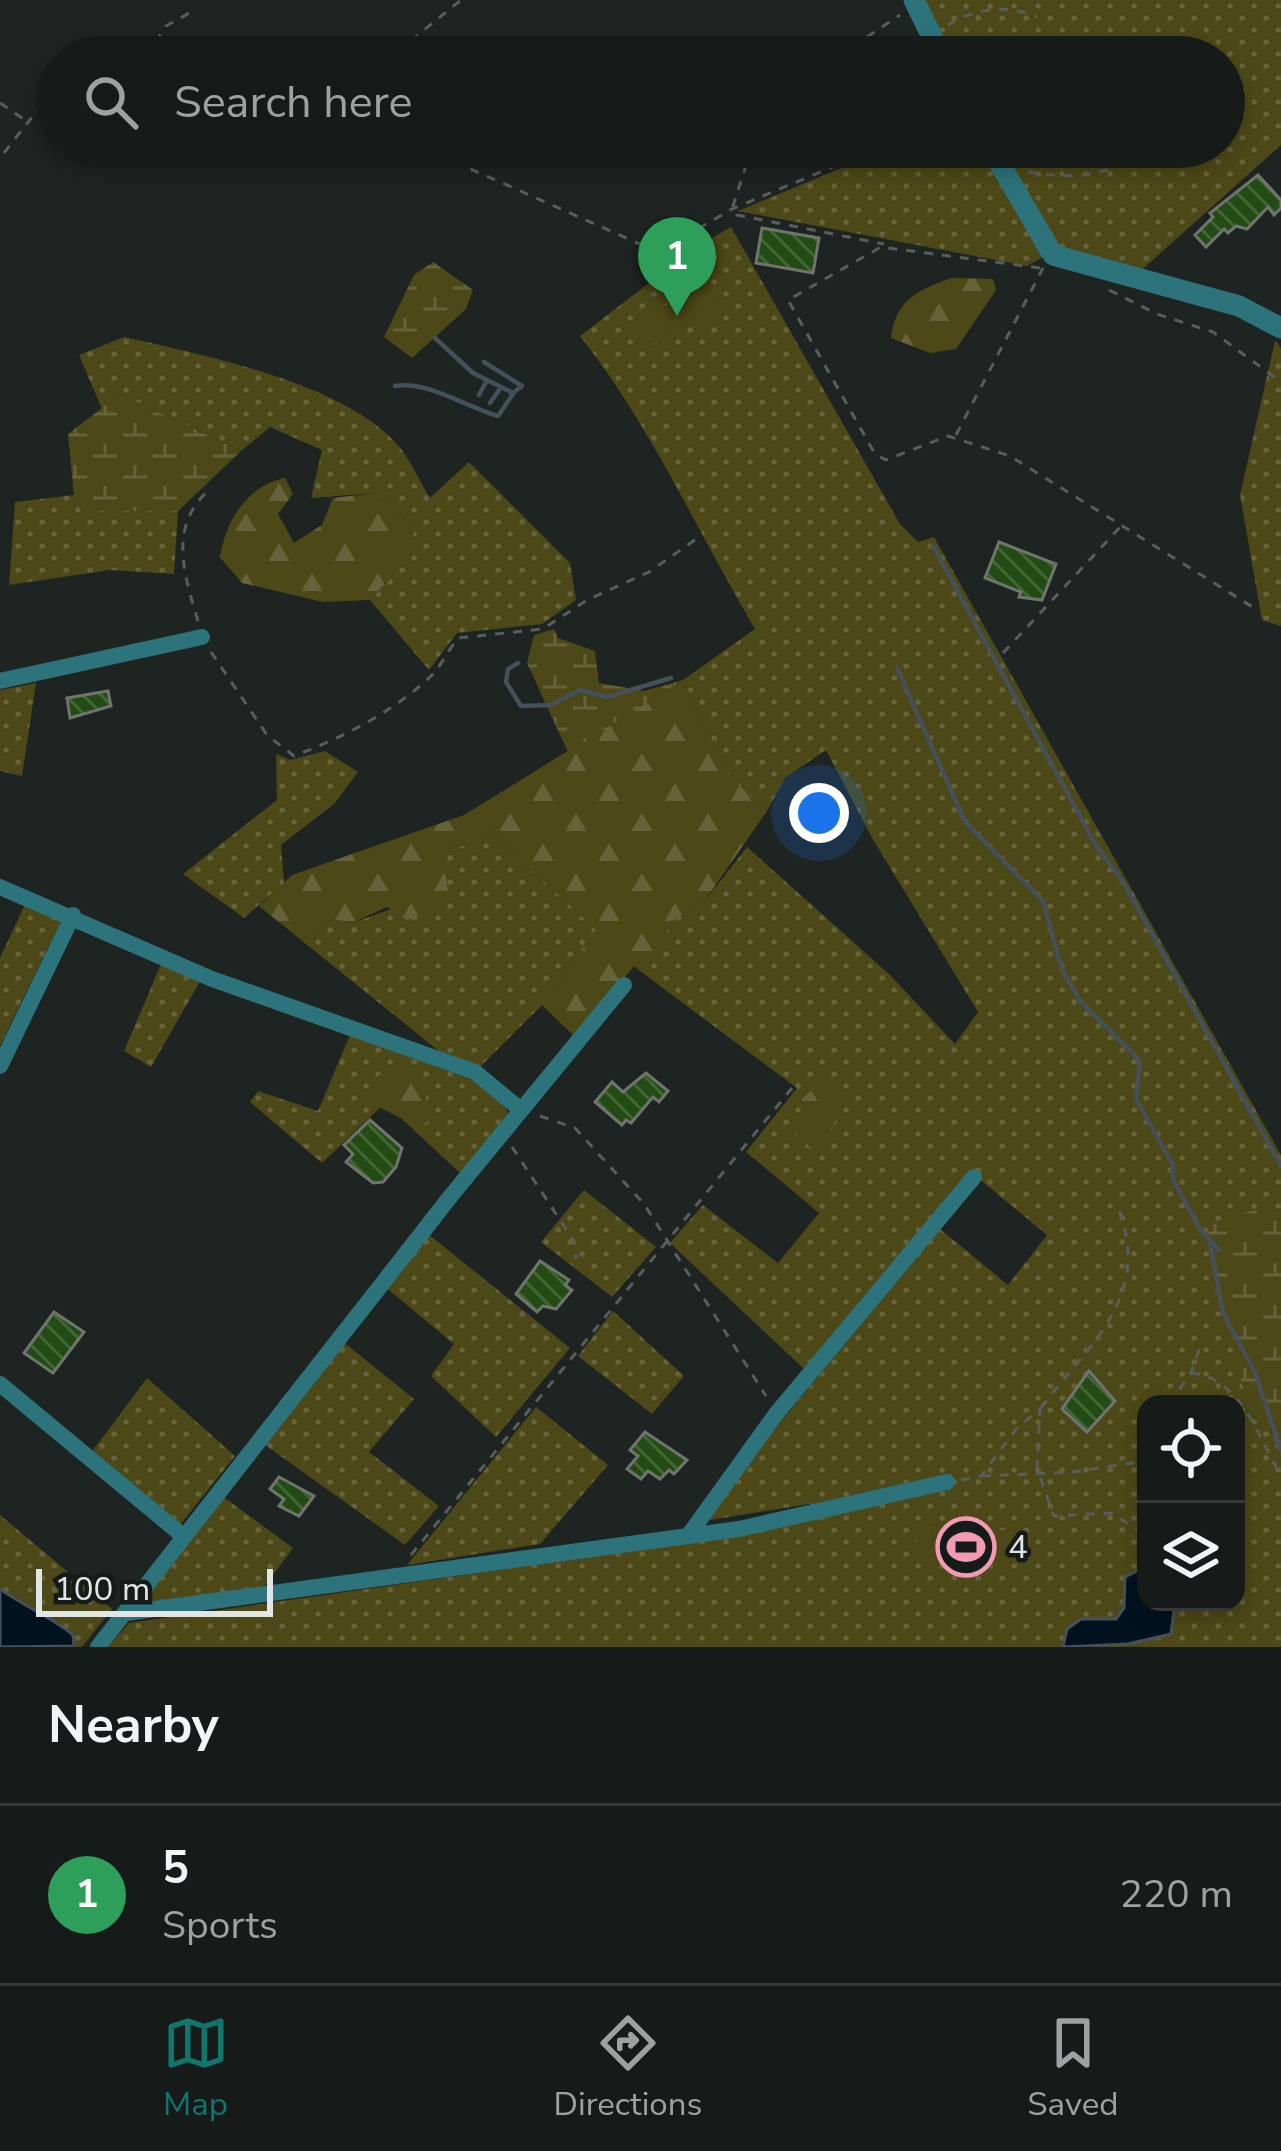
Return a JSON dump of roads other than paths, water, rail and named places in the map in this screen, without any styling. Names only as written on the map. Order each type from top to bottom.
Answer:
[{"type":"street","points":[[915,2],[932,36]]},
{"type":"street","points":[[1001,168],[1049,261],[1279,321]]},
{"type":"street","points":[[0,681],[202,637]]},
{"type":"street","points":[[0,887],[212,979],[475,1072],[521,1110]]},
{"type":"street","points":[[0,1066],[73,915]]},
{"type":"street","points":[[98,1647],[182,1535],[624,986]]},
{"type":"street","points":[[688,1536],[776,1414],[974,1178]]},
{"type":"street","points":[[0,1384],[182,1535]]},
{"type":"street","points":[[125,1613],[688,1536],[829,1511],[947,1482]]},
{"type":"water","points":[[1137,1571],[1137,1611],[1174,1611],[1171,1634],[1128,1644],[1063,1647],[1067,1629],[1081,1619],[1116,1619],[1124,1608],[1125,1577]]},
{"type":"water","points":[[0,1589],[73,1635],[74,1646],[0,1647]]},
{"type":"waterway","points":[[435,338],[473,373],[513,393],[522,386],[484,362]]},
{"type":"waterway","points":[[479,395],[486,382]]},
{"type":"waterway","points":[[395,386],[433,390],[498,416],[513,394]]},
{"type":"waterway","points":[[490,403],[499,390]]},
{"type":"waterway","points":[[933,546],[1094,842],[1126,887],[1281,1166]]},
{"type":"waterway","points":[[518,663],[508,669],[506,682],[521,706],[551,705],[580,690],[607,697],[671,678]]},
{"type":"waterway","points":[[897,668],[965,822],[1043,901],[1061,967],[1080,1001],[1140,1061],[1136,1099],[1173,1165],[1173,1180],[1200,1229],[1219,1250]]},
{"type":"waterway","points":[[1210,1243],[1223,1313],[1255,1372],[1281,1451]]},
{"type":"place","name":"5","points":[[677,316]]},
{"type":"place","name":"4","points":[[966,1547]]}]
